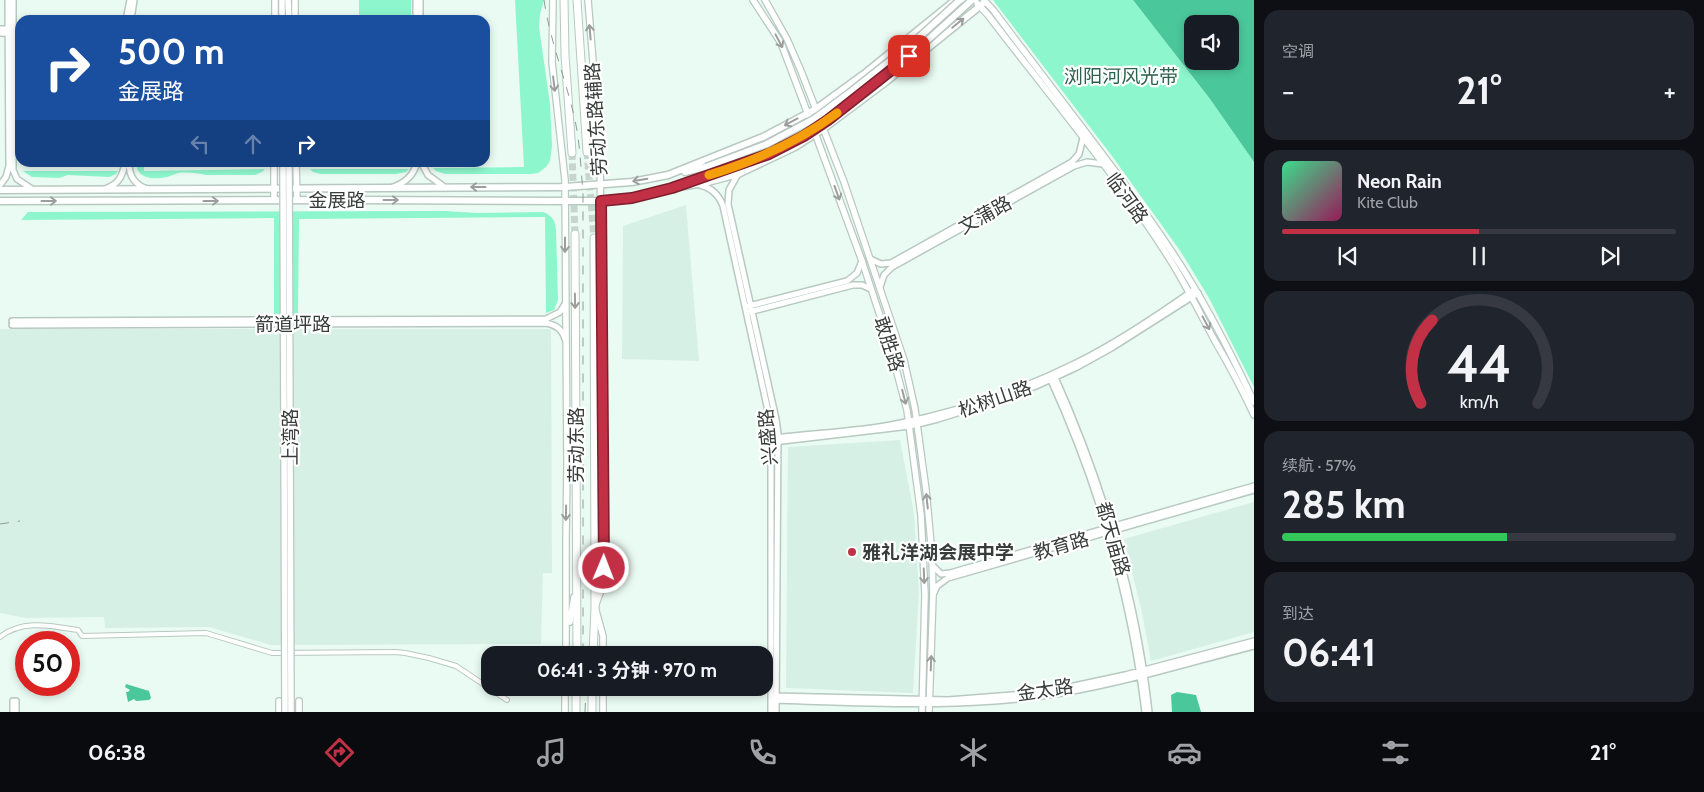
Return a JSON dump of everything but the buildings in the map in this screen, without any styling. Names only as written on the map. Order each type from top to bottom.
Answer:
[{"type":"highway","points":[[564,0],[565,55],[572,153]]},
{"type":"highway","points":[[577,0],[588,152]]},
{"type":"highway","name":"劳动东路","points":[[575,234],[577,646]]},
{"type":"highway","name":"劳动东路","points":[[593,646],[595,607],[594,238]]},
{"type":"highway","points":[[576,696],[576,712]]},
{"type":"highway","points":[[592,696],[592,712]]},
{"type":"main road","points":[[274,15],[276,0]]},
{"type":"main road","points":[[282,0],[282,15]]},
{"type":"main road","points":[[288,0],[292,15]]},
{"type":"main road","points":[[294,15],[295,0]]},
{"type":"main road","name":"劳动东路辅路","points":[[553,0],[552,62],[565,187],[566,646]]},
{"type":"main road","name":"劳动东路辅路","points":[[588,0],[600,148],[601,185],[604,582],[595,607]]},
{"type":"main road","name":"敢胜路","points":[[753,0],[781,43],[862,262],[899,376],[909,424],[921,515],[924,595],[922,712]]},
{"type":"main road","name":"敢胜路","points":[[765,0],[787,39],[816,109],[844,182],[904,360],[917,422],[926,490],[932,566],[933,595],[929,712]]},
{"type":"main road","name":"金展路","points":[[668,175],[763,137],[816,109],[864,74],[956,0]]},
{"type":"main road","name":"金展路","points":[[0,190],[443,186],[565,187],[632,182],[668,175],[706,167],[768,144],[814,119],[916,39],[960,0]]},
{"type":"main road","name":"金展路","points":[[672,188],[769,154],[817,127],[853,101],[921,46],[973,0]]},
{"type":"main road","name":"临河路","points":[[973,0],[983,3],[994,11],[1130,192],[1172,253],[1254,414]]},
{"type":"main road","name":"金展路","points":[[0,201],[601,201],[632,198],[738,174],[788,150],[823,129],[887,81],[983,3]]},
{"type":"main road","name":"临河路","points":[[983,3],[988,15],[1103,164],[1153,233],[1223,339],[1254,402]]},
{"type":"main road","points":[[274,167],[274,200]]},
{"type":"main road","name":"上湾路","points":[[283,167],[285,712]]},
{"type":"main road","name":"上湾路","points":[[289,167],[291,712]]},
{"type":"main road","points":[[296,167],[297,200]]},
{"type":"main road","points":[[567,636],[577,585]]},
{"type":"main road","points":[[595,607],[603,636],[603,646]]},
{"type":"main road","points":[[565,696],[565,712]]},
{"type":"main road","points":[[603,696],[603,712]]},
{"type":"main road","points":[[279,701],[279,712]]},
{"type":"main road","points":[[299,701],[299,712]]},
{"type":"street","points":[[8,0],[11,31],[13,170],[17,179],[32,190]]},
{"type":"street","points":[[0,185],[6,177],[9,166],[13,0]]},
{"type":"street","points":[[127,15],[130,0]]},
{"type":"street","points":[[132,15],[134,0]]},
{"type":"street","points":[[416,0],[416,15]]},
{"type":"street","points":[[420,0],[420,15]]},
{"type":"street","points":[[0,28],[15,32]]},
{"type":"street","points":[[0,33],[15,30]]},
{"type":"street","name":"文蒲路","points":[[870,259],[881,264],[891,263],[1072,162],[1080,154],[1083,138]]},
{"type":"street","name":"文蒲路","points":[[880,287],[884,275],[892,267],[1074,166],[1087,162],[1103,164]]},
{"type":"street","points":[[104,189],[114,186],[123,174],[124,167]]},
{"type":"street","points":[[130,167],[132,178],[138,185],[147,189]]},
{"type":"street","points":[[393,187],[408,178],[414,172],[416,167]]},
{"type":"street","points":[[424,167],[428,175],[443,186]]},
{"type":"street","name":"兴盛路","points":[[738,174],[729,190],[728,204],[775,440],[773,698],[770,712]]},
{"type":"street","name":"兴盛路","points":[[694,184],[713,191],[718,195],[724,206],[749,309]]},
{"type":"street","points":[[749,309],[847,281],[857,273],[862,262]]},
{"type":"street","points":[[749,309],[853,285],[862,285],[871,289]]},
{"type":"street","name":"松树山路","points":[[775,440],[909,424],[989,403],[1052,376],[1110,344],[1193,293]]},
{"type":"street","name":"箭道坪路","points":[[565,303],[560,312],[546,319],[12,323],[546,323],[557,326],[565,339]]},
{"type":"street","name":"都天庙路","points":[[1052,376],[1109,530],[1141,673],[1147,712]]},
{"type":"street","name":"教育路","points":[[933,595],[937,586],[948,578],[1254,486]]},
{"type":"street","name":"教育路","points":[[932,566],[941,574],[950,573],[1254,490]]},
{"type":"street","points":[[0,637],[9,630],[28,625],[46,625],[78,630],[82,636],[206,633],[272,653],[395,652],[429,658],[456,666],[507,700]]},
{"type":"street","name":"金太路","points":[[1141,673],[1254,641]]},
{"type":"street","name":"金太路","points":[[773,698],[982,702],[1061,693],[1254,646]]},
{"type":"street","name":"兴盛路","points":[[773,698],[776,712]]},
{"type":"street","points":[[15,701],[15,712]]},
{"type":"shaded area","points":[[1133,0],[1254,0],[1254,162],[1187,70],[1239,70],[1239,15],[1184,15],[1184,66]]},
{"type":"shaded area","points":[[686,205],[699,361],[622,359],[623,226]]},
{"type":"shaded area","points":[[0,329],[551,329],[552,573],[543,573],[541,644],[271,645],[209,627],[105,628],[104,617],[26,618],[0,613]]},
{"type":"shaded area","name":"雅礼洋湖会展中学","points":[[900,440],[914,513],[919,591],[913,693],[786,688],[788,447]]},
{"type":"shaded area","points":[[1254,502],[1254,632],[1151,661],[1142,613],[1124,539]]},
{"type":"shaded area","points":[[126,684],[149,691],[151,698],[149,700],[136,701],[134,699],[128,702],[126,692],[130,690],[125,687]]},
{"type":"shaded area","points":[[1177,692],[1196,695],[1201,712],[1172,712],[1171,695]]},
{"type":"green space","points":[[359,0],[411,0],[411,15],[359,15]]},
{"type":"green space","points":[[515,0],[544,0],[539,27],[550,104],[552,146],[550,161],[538,173],[531,174],[445,174],[436,171],[433,168],[524,167]]},
{"type":"green space","name":"浏阳河风光带","points":[[993,0],[1133,0],[1184,66],[1184,70],[1187,70],[1210,99],[1254,162],[1254,387],[1209,298],[1181,252],[1112,156]]},
{"type":"green space","points":[[144,167],[144,171],[265,169],[255,175],[177,173],[167,177],[151,178],[143,175],[137,168]]},
{"type":"green space","points":[[310,169],[409,169],[406,172],[396,174],[321,174]]},
{"type":"green space","points":[[23,171],[118,171],[109,177],[68,175],[59,178],[32,177]]},
{"type":"green space","points":[[445,211],[477,213],[543,212],[551,217],[556,231],[558,300],[554,310],[546,313],[545,217],[299,219],[298,315],[274,314],[274,218],[21,220],[28,212]]},
{"type":"tunnel","points":[[587,152],[594,238]]},
{"type":"tunnel","points":[[572,153],[575,234]]},
{"type":"railway","points":[[544,0],[550,30],[575,120],[583,193],[583,646]]},
{"type":"railway","points":[[0,524],[20,521]]},
{"type":"railway","points":[[585,712],[586,696]]},
{"type":"slow traffic","points":[[709,175],[769,154],[804,136],[837,113]]},
{"type":"place","name":"雅礼洋湖会展中学","points":[[852,552]]},
{"type":"route","points":[[604,568],[601,201],[632,198],[672,188],[769,154],[804,136],[828,120],[909,56]]}]
